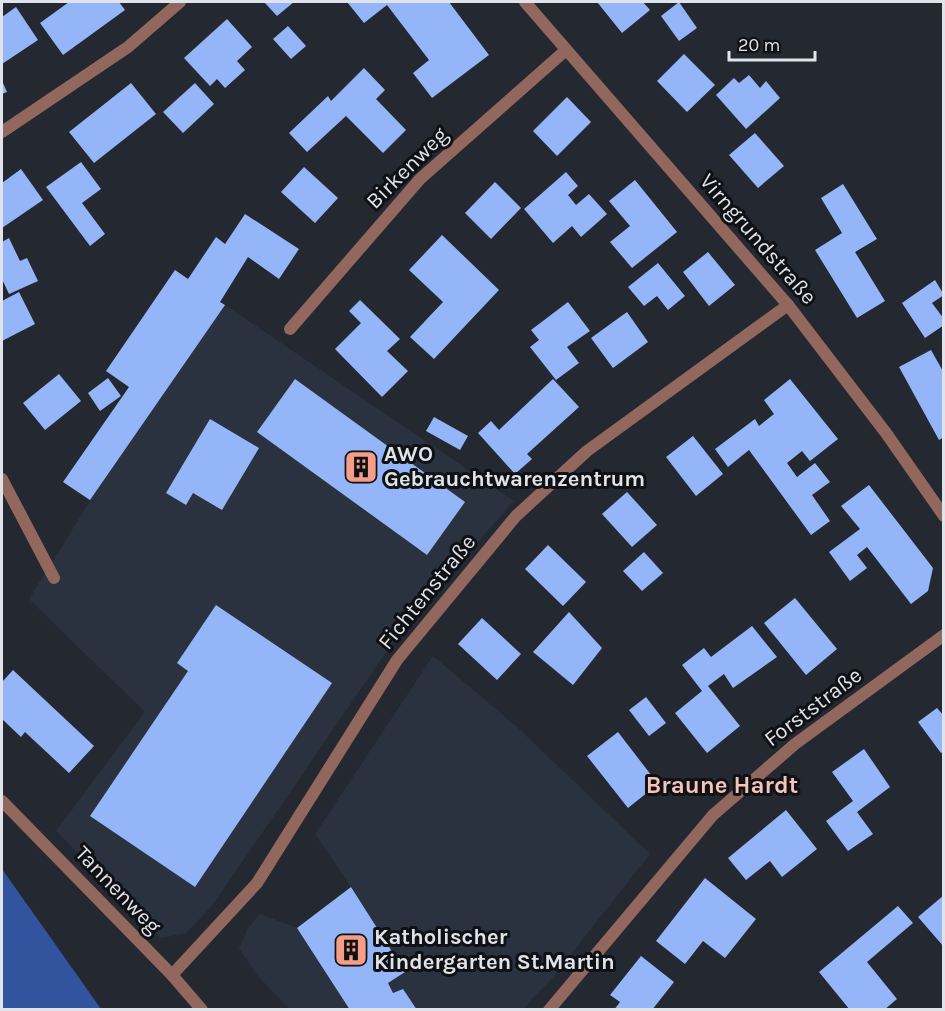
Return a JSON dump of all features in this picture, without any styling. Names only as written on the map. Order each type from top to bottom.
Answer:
[{"type":"street","points":[[2,132],[128,47],[180,2]]},
{"type":"street","name":"Virngrundstraße","points":[[525,2],[788,305],[886,433],[944,516]]},
{"type":"street","name":"Birkenweg","points":[[290,329],[420,179],[566,50]]},
{"type":"street","name":"Fichtenstraße","points":[[172,975],[257,883],[397,660],[516,516],[587,451],[788,305]]},
{"type":"street","points":[[2,479],[54,578]]},
{"type":"street","name":"Forststraße","points":[[549,1010],[713,815],[795,744],[944,635]]},
{"type":"street","name":"Tannenweg","points":[[2,801],[172,975],[202,1010]]},
{"type":"shaded area","points":[[173,273],[225,305],[514,501],[404,626],[212,906],[186,933],[161,938],[56,831],[145,712],[29,599],[90,501],[63,482],[129,387],[106,371]]},
{"type":"shaded area","points":[[433,656],[516,726],[650,854],[553,977],[523,1009],[289,1009],[256,974],[239,948],[248,928],[260,914],[297,928],[351,887],[315,834]]},
{"type":"shaded area","points":[[2,869],[101,1009],[2,1009]]},
{"type":"building","points":[[69,2],[119,2],[125,10],[63,55],[40,23]]},
{"type":"building","points":[[264,2],[294,2],[277,16]]},
{"type":"building","points":[[347,2],[449,2],[489,55],[432,98],[413,73],[429,60],[387,5],[364,23]]},
{"type":"building","points":[[597,2],[643,2],[650,10],[622,33]]},
{"type":"building","points":[[679,2],[697,28],[679,41],[661,16]]},
{"type":"building","points":[[16,7],[38,40],[2,64],[2,17]]},
{"type":"building","points":[[227,19],[252,47],[237,61],[245,70],[225,88],[217,79],[210,86],[184,58]]},
{"type":"building","points":[[288,26],[306,46],[291,59],[273,39]]},
{"type":"building","points":[[684,54],[715,85],[687,112],[657,81]]},
{"type":"building","points":[[364,68],[385,90],[376,99],[406,130],[383,153],[346,116],[307,152],[289,133],[328,96],[331,101]]},
{"type":"building","points":[[749,75],[760,88],[766,81],[780,98],[746,129],[716,95],[734,78],[739,83]]},
{"type":"building","points":[[2,81],[7,92],[2,94]]},
{"type":"building","points":[[131,83],[156,114],[94,163],[69,132]]},
{"type":"building","points":[[195,83],[214,104],[183,133],[163,112]]},
{"type":"building","points":[[567,97],[591,122],[557,156],[533,131]]},
{"type":"building","points":[[755,133],[784,166],[758,188],[729,155]]},
{"type":"building","points":[[81,162],[101,189],[82,203],[105,234],[90,246],[46,187]]},
{"type":"building","points":[[304,167],[338,198],[315,223],[281,192]]},
{"type":"building","points":[[21,169],[43,200],[2,228],[2,183]]},
{"type":"building","points":[[566,172],[578,186],[568,195],[576,205],[589,194],[607,214],[581,237],[572,226],[553,243],[524,209]]},
{"type":"building","points":[[635,180],[677,232],[632,268],[610,242],[630,226],[609,201]]},
{"type":"building","points":[[495,182],[521,208],[491,239],[465,213]]},
{"type":"building","points":[[843,184],[877,239],[855,252],[885,301],[857,318],[815,250],[842,233],[821,198]]},
{"type":"building","points":[[245,214],[299,249],[279,279],[248,257],[220,302],[225,305],[90,500],[63,482],[129,387],[106,371],[175,270],[188,279],[216,237],[225,244]]},
{"type":"building","points":[[442,235],[499,290],[434,359],[410,337],[443,302],[409,270]]},
{"type":"building","points":[[9,238],[20,261],[27,258],[38,281],[9,294],[2,279],[2,242]]},
{"type":"building","points":[[708,252],[735,285],[709,306],[683,272]]},
{"type":"building","points":[[658,263],[685,296],[668,310],[657,296],[644,306],[628,287]]},
{"type":"building","points":[[935,280],[944,295],[932,303],[944,319],[944,325],[925,338],[902,303]]},
{"type":"building","points":[[19,292],[35,324],[2,341],[2,301]]},
{"type":"building","points":[[360,300],[400,339],[387,351],[408,371],[382,397],[335,349],[361,323],[349,311]]},
{"type":"building","points":[[568,302],[590,331],[567,347],[579,363],[556,380],[530,347],[539,340],[531,330]]},
{"type":"building","points":[[627,312],[648,342],[613,368],[591,338]]},
{"type":"building","points":[[931,350],[944,373],[944,437],[939,440],[899,367]]},
{"type":"building","points":[[59,374],[81,401],[45,430],[23,403]]},
{"type":"building","points":[[108,378],[121,396],[100,411],[88,393]]},
{"type":"building","name":"AWO Gebrauchtwarenzentrum","points":[[295,379],[465,502],[427,555],[257,432]]},
{"type":"building","points":[[553,379],[579,407],[527,454],[532,459],[515,474],[478,433],[491,421],[499,430]]},
{"type":"building","points":[[790,379],[838,439],[810,461],[802,451],[787,463],[797,477],[815,463],[830,482],[812,495],[830,521],[811,535],[749,450],[728,467],[715,449],[755,419],[759,426],[774,414],[764,400]]},
{"type":"building","points":[[434,417],[468,436],[460,450],[426,431]]},
{"type":"building","points":[[210,419],[259,448],[222,510],[193,493],[186,505],[166,493]]},
{"type":"building","points":[[693,436],[723,474],[696,496],[666,457]]},
{"type":"building","points":[[869,485],[933,568],[928,591],[911,604],[867,547],[857,555],[867,568],[850,581],[829,552],[860,529],[841,506]]},
{"type":"building","points":[[627,492],[657,525],[632,547],[602,514]]},
{"type":"building","points":[[548,545],[586,582],[563,606],[525,569]]},
{"type":"building","points":[[644,552],[663,573],[642,591],[623,571]]},
{"type":"building","points":[[795,598],[837,649],[806,675],[764,623]]},
{"type":"building","points":[[216,605],[332,683],[195,887],[90,816],[188,671],[177,663]]},
{"type":"building","points":[[569,612],[602,648],[573,685],[533,652]]},
{"type":"building","points":[[482,618],[521,654],[497,680],[458,644]]},
{"type":"building","points":[[752,626],[777,657],[733,688],[724,674],[708,686],[740,726],[707,753],[675,713],[702,691],[682,665],[704,648],[711,657]]},
{"type":"building","points":[[13,670],[94,746],[69,773],[25,732],[21,737],[2,719],[2,682]]},
{"type":"building","points":[[646,697],[666,723],[649,736],[629,710]]},
{"type":"building","points":[[937,708],[944,716],[944,751],[941,753],[918,722]]},
{"type":"building","points":[[618,732],[658,784],[628,808],[587,756]]},
{"type":"building","points":[[864,749],[890,787],[857,812],[873,834],[848,851],[826,821],[853,801],[832,772]]},
{"type":"building","points":[[786,810],[817,849],[782,877],[770,861],[746,880],[728,858]]},
{"type":"building","points":[[705,878],[756,919],[725,958],[703,941],[685,964],[656,941]]},
{"type":"building","name":"Katholischer Kindergarten St.Martin","points":[[351,887],[405,972],[388,983],[393,993],[403,989],[417,1010],[350,1010],[297,928]]},
{"type":"building","points":[[944,895],[944,947],[918,917]]},
{"type":"building","points":[[898,906],[913,923],[867,962],[897,999],[884,1010],[850,1010],[819,972]]},
{"type":"building","points":[[641,956],[674,982],[652,1010],[614,1010],[620,1002],[610,995]]},
{"type":"place","name":"AWO Gebrauchtwarenzentrum","points":[[361,467]]},
{"type":"place","name":"Katholischer Kindergarten St.Martin","points":[[351,950]]},
{"type":"district","name":"Braune Hardt","points":[[722,785]]}]
